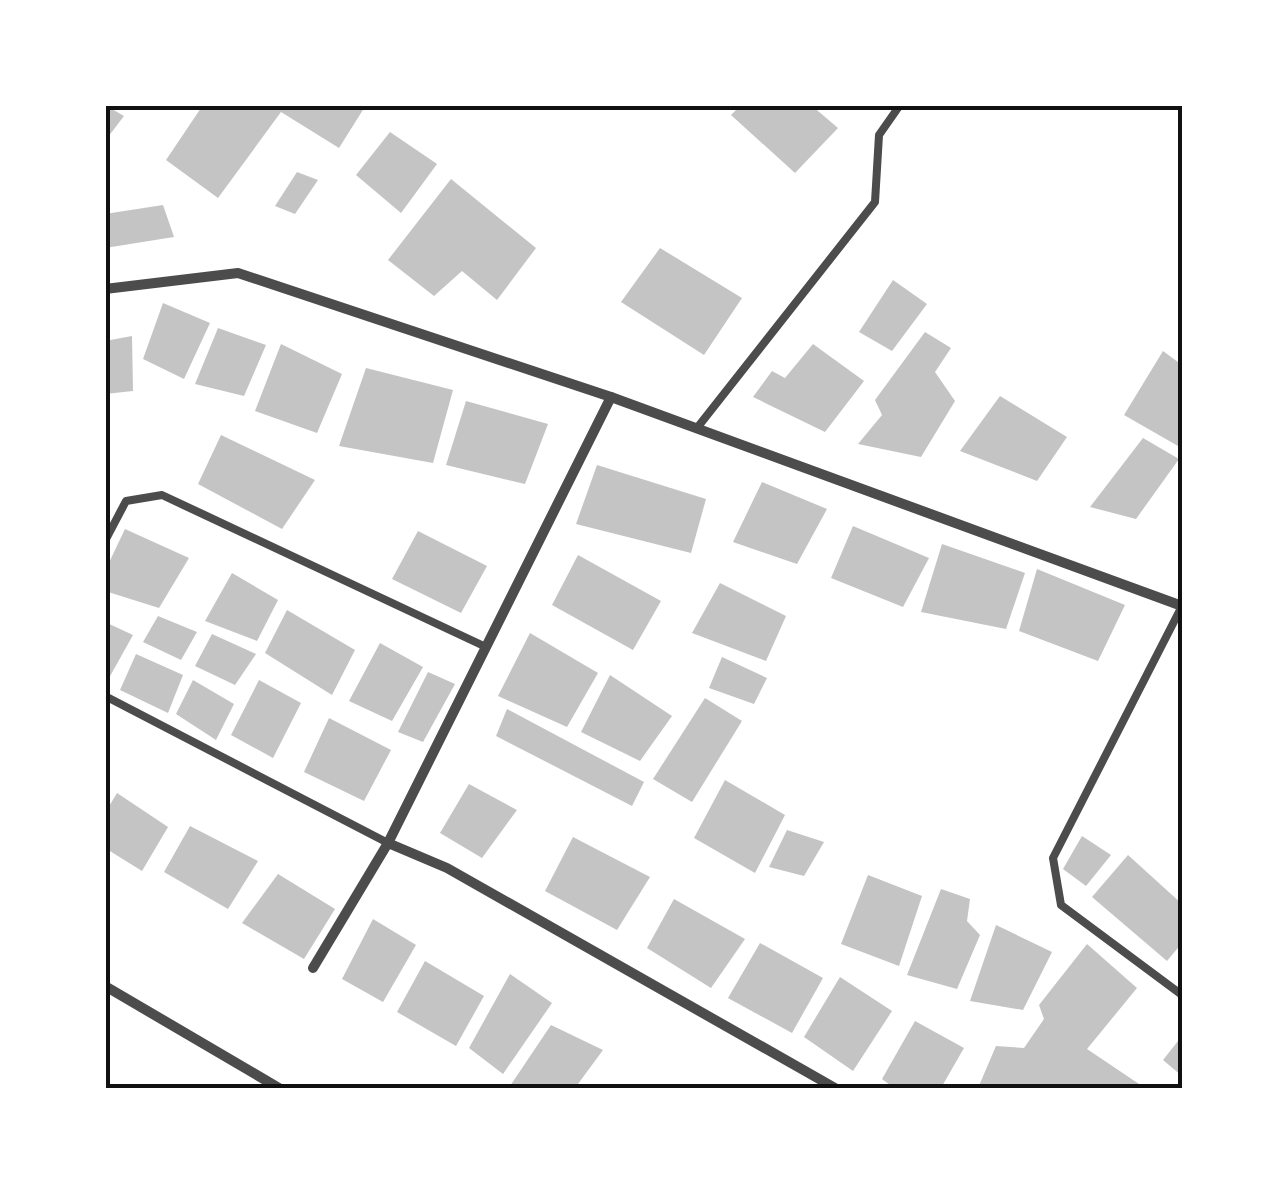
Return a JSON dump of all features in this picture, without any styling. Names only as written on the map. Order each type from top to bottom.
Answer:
[{"type":"street","points":[[105,288],[238,274],[611,397],[1182,606]]},
{"type":"street","points":[[313,968],[388,842],[611,397]]},
{"type":"street","points":[[388,842],[447,868],[834,1088]]},
{"type":"street","points":[[105,986],[279,1088]]},
{"type":"lane","points":[[698,428],[875,202],[879,135],[900,105]]},
{"type":"lane","points":[[105,541],[126,501],[162,494],[486,648]]},
{"type":"lane","points":[[1182,606],[1053,858],[1061,906],[1182,995]]},
{"type":"lane","points":[[105,696],[388,842]]},
{"type":"building","points":[[105,105],[124,116],[105,141]]},
{"type":"building","points":[[203,105],[366,105],[339,148],[281,112],[218,198],[166,160]]},
{"type":"building","points":[[741,105],[811,105],[838,128],[795,173],[731,115]]},
{"type":"building","points":[[390,132],[437,164],[401,213],[356,175]]},
{"type":"building","points":[[297,172],[318,180],[295,214],[275,206]]},
{"type":"building","points":[[451,179],[536,248],[497,300],[462,271],[434,296],[388,260]]},
{"type":"building","points":[[163,205],[174,237],[105,248],[105,214]]},
{"type":"building","points":[[660,248],[742,298],[704,355],[621,302]]},
{"type":"building","points":[[893,280],[927,304],[892,351],[859,332]]},
{"type":"building","points":[[163,303],[210,323],[184,379],[143,359]]},
{"type":"building","points":[[218,328],[266,345],[244,396],[195,384]]},
{"type":"building","points":[[925,332],[951,348],[935,372],[955,401],[921,457],[858,444],[882,415],[875,400]]},
{"type":"building","points":[[132,336],[133,391],[105,394],[105,341]]},
{"type":"building","points":[[281,344],[342,374],[317,433],[255,411]]},
{"type":"building","points":[[813,344],[864,381],[825,432],[753,397],[772,371],[785,378]]},
{"type":"building","points":[[1163,351],[1182,365],[1182,441],[1178,446],[1124,415]]},
{"type":"building","points":[[366,368],[453,390],[433,463],[339,446]]},
{"type":"building","points":[[1000,396],[1067,437],[1037,481],[960,451]]},
{"type":"building","points":[[466,401],[548,424],[525,484],[446,465]]},
{"type":"building","points":[[221,435],[315,480],[282,529],[198,484]]},
{"type":"building","points":[[1143,438],[1179,459],[1136,519],[1090,507]]},
{"type":"building","points":[[597,465],[706,499],[691,553],[576,524]]},
{"type":"building","points":[[762,482],[827,509],[797,564],[733,542]]},
{"type":"building","points":[[853,526],[929,558],[903,607],[831,578]]},
{"type":"building","points":[[125,529],[189,558],[159,608],[105,591],[105,571]]},
{"type":"building","points":[[418,531],[487,566],[461,613],[392,579]]},
{"type":"building","points":[[942,544],[1025,573],[1006,629],[921,612]]},
{"type":"building","points":[[578,555],[661,601],[633,650],[552,605]]},
{"type":"building","points":[[1037,569],[1125,605],[1098,661],[1019,631]]},
{"type":"building","points":[[232,573],[278,600],[257,641],[205,621]]},
{"type":"building","points":[[720,583],[786,616],[766,661],[692,633]]},
{"type":"building","points":[[287,610],[355,650],[332,695],[265,653]]},
{"type":"building","points":[[158,616],[197,632],[181,660],[143,642]]},
{"type":"building","points":[[105,622],[133,635],[109,678],[105,676]]},
{"type":"building","points":[[530,633],[598,673],[567,727],[498,696]]},
{"type":"building","points":[[212,634],[256,654],[235,685],[195,666]]},
{"type":"building","points":[[380,643],[423,667],[392,721],[349,701]]},
{"type":"building","points":[[136,654],[183,675],[168,713],[120,690]]},
{"type":"building","points":[[722,657],[767,678],[754,704],[709,688]]},
{"type":"building","points":[[428,672],[455,684],[423,742],[398,732]]},
{"type":"building","points":[[610,675],[672,716],[640,761],[581,732]]},
{"type":"building","points":[[193,680],[234,704],[216,740],[176,714]]},
{"type":"building","points":[[259,680],[301,703],[273,758],[231,735]]},
{"type":"building","points":[[705,698],[742,721],[692,802],[653,779]]},
{"type":"building","points":[[507,709],[644,782],[632,806],[496,736]]},
{"type":"building","points":[[329,718],[391,750],[364,801],[304,772]]},
{"type":"building","points":[[725,780],[785,815],[755,873],[694,838]]},
{"type":"building","points":[[469,784],[517,810],[482,858],[440,833]]},
{"type":"building","points":[[117,793],[168,827],[142,871],[105,848],[105,813]]},
{"type":"building","points":[[190,826],[258,861],[228,909],[164,872]]},
{"type":"building","points":[[787,830],[824,842],[804,876],[769,867]]},
{"type":"building","points":[[1082,836],[1111,855],[1086,886],[1063,869]]},
{"type":"building","points":[[573,837],[650,877],[617,930],[545,891]]},
{"type":"building","points":[[1128,855],[1182,904],[1182,943],[1167,961],[1092,897]]},
{"type":"building","points":[[278,874],[335,909],[304,959],[242,923]]},
{"type":"building","points":[[868,875],[922,896],[899,966],[841,944]]},
{"type":"building","points":[[941,889],[970,899],[967,921],[980,935],[957,989],[907,975]]},
{"type":"building","points":[[674,899],[745,939],[711,988],[647,948]]},
{"type":"building","points":[[373,919],[416,945],[383,1002],[342,979]]},
{"type":"building","points":[[996,925],[1052,952],[1023,1010],[970,1001]]},
{"type":"building","points":[[760,943],[823,978],[792,1033],[728,998]]},
{"type":"building","points":[[1087,944],[1137,988],[1087,1049],[1145,1088],[978,1088],[996,1046],[1024,1048],[1044,1019],[1039,1005]]},
{"type":"building","points":[[425,961],[484,996],[456,1046],[397,1012]]},
{"type":"building","points":[[510,974],[552,1003],[503,1074],[469,1048]]},
{"type":"building","points":[[840,977],[892,1011],[853,1071],[804,1037]]},
{"type":"building","points":[[915,1021],[964,1048],[941,1088],[894,1088],[882,1079]]},
{"type":"building","points":[[551,1025],[603,1050],[575,1088],[510,1086]]},
{"type":"building","points":[[1182,1036],[1182,1076],[1163,1060]]}]
